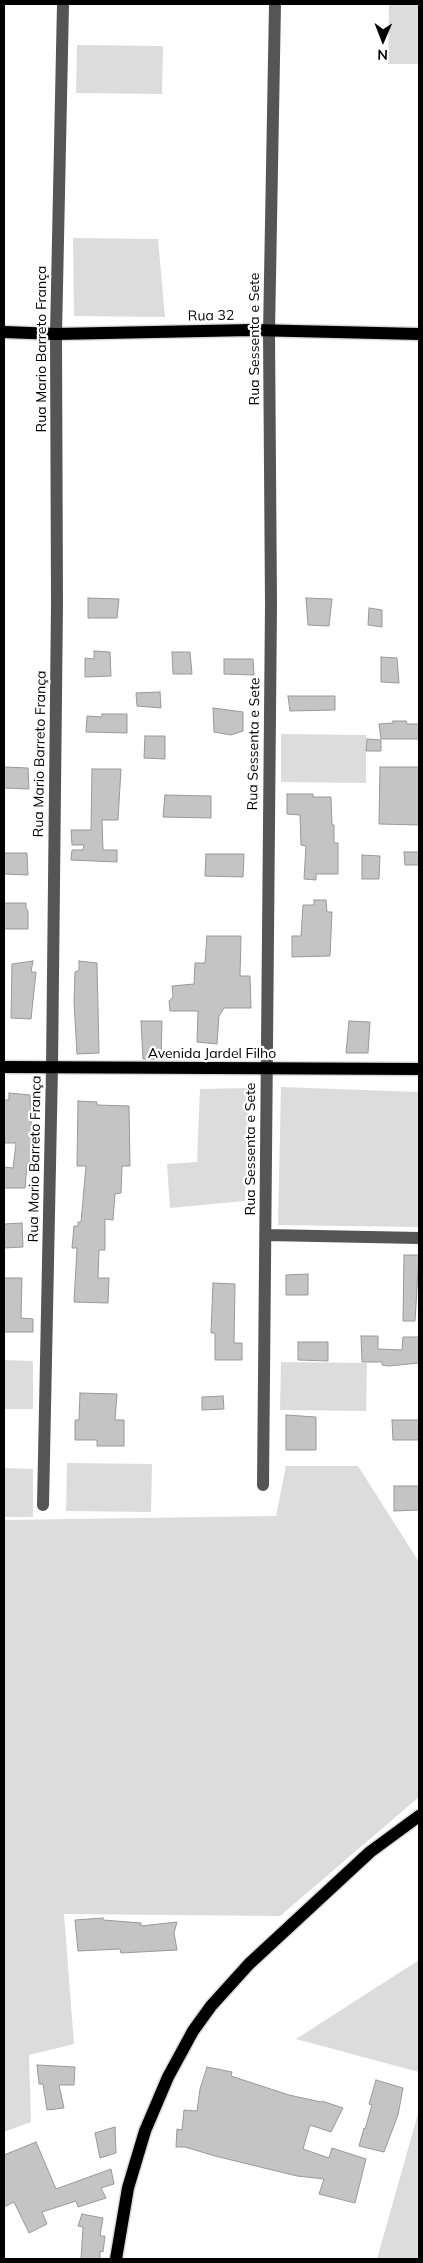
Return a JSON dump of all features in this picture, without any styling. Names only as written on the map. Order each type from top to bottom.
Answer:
[{"type":"main road","name":"Rua 32","points":[[4,332],[56,334],[252,330],[269,332],[419,334]]},
{"type":"main road","name":"Avenida Jardel Filho","points":[[4,1067],[419,1069]]},
{"type":"main road","points":[[116,2259],[128,2188],[145,2131],[161,2090],[193,2031],[249,1964],[370,1852],[419,1816]]},
{"type":"street","name":"Rua Mario Barreto França","points":[[43,1505],[52,1068],[57,604],[56,334],[63,4]]},
{"type":"street","name":"Rua Sessenta e Sete","points":[[263,1485],[271,604],[269,332],[275,4]]},
{"type":"street","points":[[266,1235],[419,1238]]},
{"type":"shaded area","points":[[389,4],[419,4],[419,64],[388,64]]},
{"type":"shaded area","points":[[77,45],[163,46],[162,94],[76,93]]},
{"type":"shaded area","points":[[73,238],[158,239],[165,317],[74,316]]},
{"type":"shaded area","points":[[281,734],[366,735],[366,783],[281,782]]},
{"type":"shaded area","points":[[281,1087],[419,1092],[419,1227],[278,1225]]},
{"type":"shaded area","points":[[249,1088],[245,1201],[170,1208],[167,1164],[197,1162],[200,1089]]},
{"type":"shaded area","points":[[4,1360],[33,1361],[33,1409],[4,1409]]},
{"type":"shaded area","points":[[281,1362],[367,1363],[366,1411],[280,1410]]},
{"type":"shaded area","points":[[67,1463],[152,1464],[151,1512],[66,1511]]},
{"type":"shaded area","points":[[286,1466],[358,1466],[419,1562],[419,1797],[280,1916],[64,1914],[74,2044],[29,2055],[31,2122],[4,2132],[4,1520],[276,1516]]},
{"type":"shaded area","points":[[4,1468],[33,1469],[33,1517],[4,1517]]},
{"type":"shaded area","points":[[419,1960],[419,2072],[296,2039]]},
{"type":"shaded area","points":[[419,2110],[419,2259],[377,2259]]},
{"type":"building","points":[[88,598],[119,599],[117,618],[88,618]]},
{"type":"building","points":[[306,598],[332,599],[329,626],[308,625]]},
{"type":"building","points":[[369,608],[382,610],[382,627],[368,625]]},
{"type":"building","points":[[94,651],[110,652],[111,676],[85,677],[85,658],[94,659]]},
{"type":"building","points":[[172,652],[190,652],[192,674],[173,674]]},
{"type":"building","points":[[381,657],[397,658],[399,683],[381,682]]},
{"type":"building","points":[[224,659],[253,659],[254,675],[224,674]]},
{"type":"building","points":[[160,692],[161,708],[137,706],[136,693]]},
{"type":"building","points":[[288,696],[335,696],[335,710],[290,711]]},
{"type":"building","points":[[213,708],[243,712],[243,731],[231,735],[214,732]]},
{"type":"building","points":[[102,714],[127,714],[127,733],[86,732],[87,716],[102,717]]},
{"type":"building","points":[[393,721],[419,724],[419,739],[381,739],[379,724],[393,723]]},
{"type":"building","points":[[145,736],[165,736],[165,759],[144,758]]},
{"type":"building","points":[[367,739],[381,740],[381,751],[366,751]]},
{"type":"building","points":[[4,767],[28,768],[29,789],[4,788]]},
{"type":"building","points":[[380,767],[419,767],[419,825],[379,824]]},
{"type":"building","points":[[92,769],[121,769],[118,820],[102,820],[103,850],[117,850],[117,862],[71,860],[72,850],[83,850],[84,845],[72,845],[71,830],[91,830]]},
{"type":"building","points":[[287,794],[313,794],[313,797],[331,797],[334,843],[338,843],[338,874],[316,874],[316,880],[304,879],[306,846],[301,845],[300,815],[287,814]]},
{"type":"building","points":[[165,795],[211,796],[211,818],[163,817]]},
{"type":"building","points":[[404,852],[419,852],[419,865],[405,865]]},
{"type":"building","points":[[4,853],[27,853],[28,875],[4,874]]},
{"type":"building","points":[[206,854],[244,854],[243,877],[205,876]]},
{"type":"building","points":[[362,855],[380,856],[379,879],[362,879]]},
{"type":"building","points":[[314,900],[326,900],[327,912],[332,912],[330,956],[292,957],[292,936],[301,936],[303,905],[314,905]]},
{"type":"building","points":[[4,903],[26,903],[28,929],[4,929]]},
{"type":"building","points":[[207,936],[241,936],[240,976],[250,976],[251,1008],[224,1008],[219,1016],[217,1044],[197,1042],[198,1011],[170,1011],[169,1001],[173,997],[172,986],[194,984],[195,963],[205,963]]},
{"type":"building","points":[[33,961],[31,972],[36,972],[31,1019],[11,1018],[12,964]]},
{"type":"building","points":[[79,961],[97,963],[99,1053],[77,1054],[74,1002],[75,972],[79,970]]},
{"type":"building","points":[[141,1021],[162,1021],[161,1059],[143,1059]]},
{"type":"building","points":[[349,1021],[370,1022],[368,1053],[346,1053]]},
{"type":"building","points":[[9,1093],[30,1095],[33,1165],[27,1165],[25,1188],[4,1188],[4,1167],[13,1168],[16,1143],[4,1143],[4,1100],[9,1100]]},
{"type":"building","points":[[78,1101],[97,1102],[97,1105],[129,1106],[130,1166],[122,1166],[121,1193],[115,1194],[113,1220],[105,1219],[105,1250],[99,1250],[98,1278],[109,1278],[108,1303],[74,1302],[77,1248],[72,1248],[74,1226],[78,1226],[78,1222],[81,1222],[86,1166],[77,1166]]},
{"type":"building","points":[[22,1223],[23,1247],[4,1248],[4,1224]]},
{"type":"building","points":[[404,1255],[419,1255],[415,1321],[403,1321]]},
{"type":"building","points":[[308,1274],[308,1295],[286,1295],[286,1275]]},
{"type":"building","points":[[4,1278],[22,1278],[21,1318],[33,1319],[33,1332],[4,1332]]},
{"type":"building","points":[[213,1283],[235,1284],[234,1343],[242,1343],[242,1360],[215,1360],[215,1333],[211,1333]]},
{"type":"building","points":[[361,1336],[378,1336],[378,1349],[402,1350],[403,1337],[419,1337],[419,1363],[389,1366],[382,1365],[382,1362],[362,1362]]},
{"type":"building","points":[[298,1342],[328,1342],[328,1361],[298,1360]]},
{"type":"building","points":[[80,1393],[117,1394],[115,1420],[124,1420],[124,1446],[97,1446],[97,1440],[75,1440],[75,1420],[79,1420]]},
{"type":"building","points":[[223,1396],[224,1409],[202,1410],[202,1397]]},
{"type":"building","points":[[286,1415],[316,1417],[316,1450],[286,1450]]},
{"type":"building","points":[[392,1420],[419,1420],[419,1440],[393,1440]]},
{"type":"building","points":[[394,1486],[419,1486],[419,1510],[394,1511]]},
{"type":"building","points":[[103,1918],[103,1920],[141,1923],[141,1926],[177,1922],[174,1933],[177,1950],[121,1953],[120,1949],[78,1951],[75,1920]]},
{"type":"building","points":[[37,2065],[75,2067],[74,2085],[59,2085],[64,2108],[47,2110],[43,2084],[39,2084]]},
{"type":"building","points":[[207,2067],[232,2072],[231,2076],[289,2095],[322,2101],[343,2108],[331,2132],[310,2125],[303,2149],[329,2158],[332,2148],[366,2159],[355,2203],[319,2194],[324,2179],[297,2176],[185,2147],[176,2147],[177,2129],[182,2130],[184,2110],[197,2111],[200,2089]]},
{"type":"building","points":[[376,2080],[403,2088],[398,2115],[384,2152],[359,2146],[372,2105],[369,2104]]},
{"type":"building","points":[[115,2127],[116,2153],[100,2158],[95,2133]]},
{"type":"building","points":[[36,2142],[56,2189],[111,2169],[114,2184],[101,2188],[106,2198],[78,2207],[76,2201],[42,2212],[47,2224],[29,2233],[14,2202],[4,2207],[4,2155]]},
{"type":"building","points":[[82,2214],[103,2218],[100,2236],[105,2236],[103,2252],[100,2251],[100,2259],[81,2259],[83,2227],[78,2226]]}]
